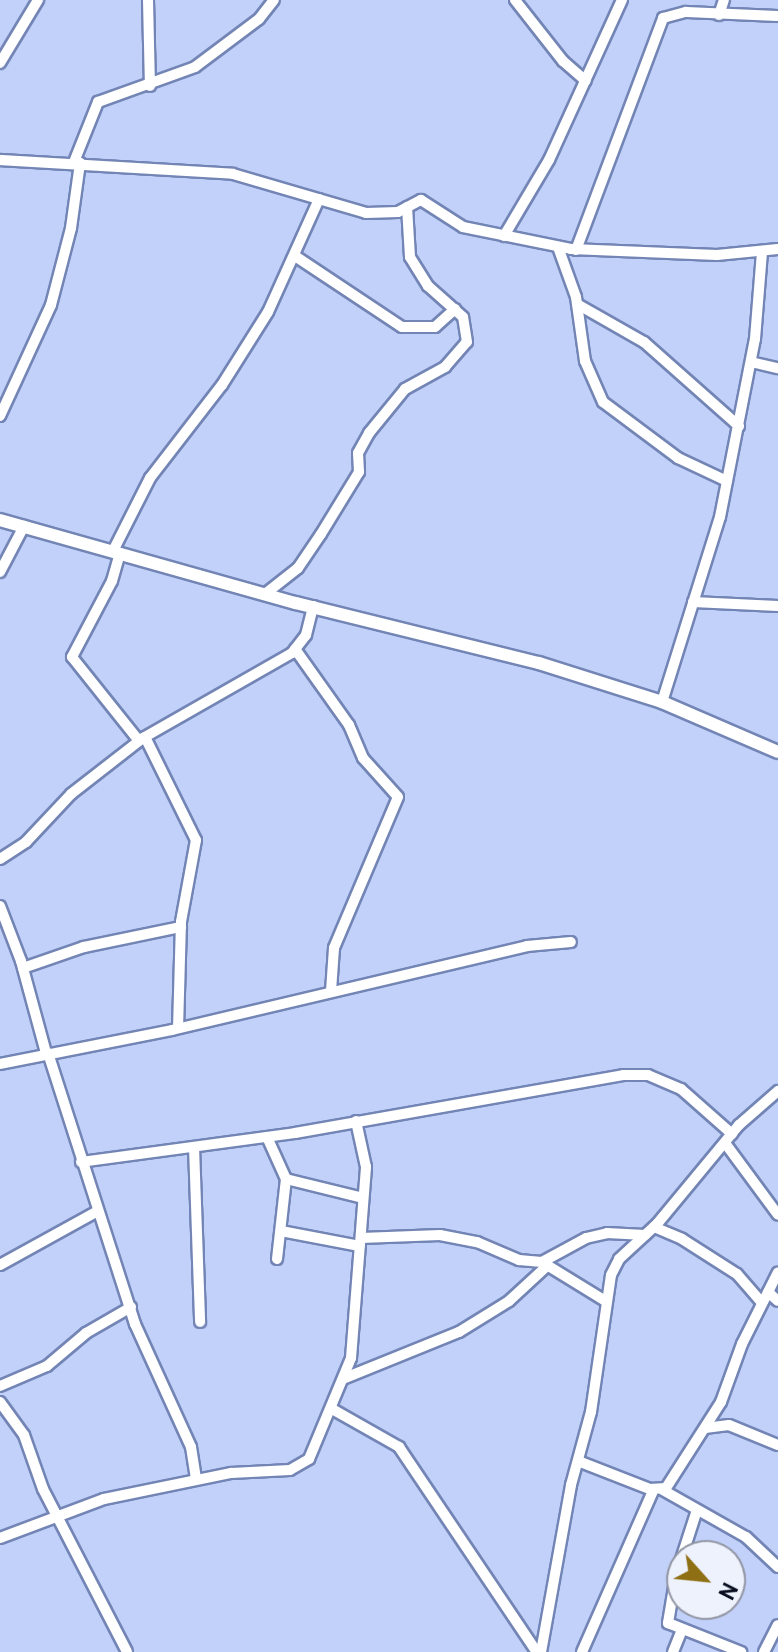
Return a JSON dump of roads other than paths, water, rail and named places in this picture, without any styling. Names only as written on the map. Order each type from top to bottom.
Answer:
[{"type":"street","points":[[0,63],[38,0]]},
{"type":"street","points":[[148,0],[150,86]]},
{"type":"street","points":[[0,416],[51,305],[77,162],[98,102],[150,86],[195,67],[259,19],[274,0]]},
{"type":"street","points":[[515,0],[563,61],[586,81]]},
{"type":"street","points":[[504,236],[549,160],[622,0]]},
{"type":"street","points":[[719,15],[724,0]]},
{"type":"street","points":[[576,250],[657,28],[673,13],[778,16]]},
{"type":"street","points":[[0,160],[218,172],[366,213],[390,214],[407,207],[414,200],[425,201],[448,222],[576,250],[762,252],[778,249]]},
{"type":"street","points":[[178,1028],[181,927],[196,840],[142,739],[72,657],[112,581],[116,552],[150,478],[222,385],[295,256],[319,199]]},
{"type":"street","points":[[265,594],[307,554],[354,482],[362,443],[415,381],[461,352],[468,333],[455,309],[428,286],[410,257],[407,207]]},
{"type":"street","points":[[558,247],[577,304],[585,361],[603,402],[678,458],[727,481]]},
{"type":"street","points":[[662,702],[693,602],[709,562],[727,481],[751,362],[762,252]]},
{"type":"street","points":[[295,256],[402,327],[435,327],[455,309]]},
{"type":"street","points":[[577,304],[644,342],[739,426]]},
{"type":"street","points":[[751,362],[778,368]]},
{"type":"street","points":[[0,520],[265,594],[539,663],[662,702],[778,752]]},
{"type":"street","points":[[0,572],[24,526]]},
{"type":"street","points":[[693,602],[778,606]]},
{"type":"street","points":[[0,859],[26,842],[71,794],[142,739],[295,649],[306,635],[313,606]]},
{"type":"street","points":[[295,649],[349,725],[363,758],[398,797],[334,948],[331,991]]},
{"type":"street","points":[[1,912],[23,968],[81,1162],[131,1307],[191,1447],[196,1479]]},
{"type":"street","points":[[23,968],[84,947],[181,927]]},
{"type":"street","points":[[0,1064],[178,1028],[527,946],[571,942]]},
{"type":"street","points":[[81,1162],[267,1137],[549,1085],[648,1075],[702,1102],[778,1215]]},
{"type":"street","points":[[539,1652],[595,1391],[604,1300],[619,1259],[649,1231],[728,1138],[778,1091]]},
{"type":"street","points":[[0,1538],[58,1514],[196,1479],[290,1470],[315,1452],[334,1410],[351,1358],[365,1155],[356,1121]]},
{"type":"street","points":[[267,1137],[286,1179],[277,1259]]},
{"type":"street","points":[[194,1147],[200,1322]]},
{"type":"street","points":[[286,1179],[363,1198]]},
{"type":"street","points":[[0,1265],[98,1211]]},
{"type":"street","points":[[281,1231],[361,1242],[454,1236],[500,1248],[519,1260],[545,1263],[604,1300]]},
{"type":"street","points":[[345,1378],[459,1332],[509,1301],[545,1263],[596,1235],[649,1231],[682,1239],[737,1274],[765,1298],[778,1301]]},
{"type":"street","points":[[582,1652],[658,1489],[672,1481],[705,1428],[778,1272]]},
{"type":"street","points":[[0,1386],[47,1366],[86,1333],[131,1307]]},
{"type":"street","points":[[0,1402],[24,1435],[34,1470],[127,1652]]},
{"type":"street","points":[[334,1410],[399,1447],[539,1652]]},
{"type":"street","points":[[705,1428],[729,1425],[778,1445]]},
{"type":"street","points":[[578,1461],[658,1489],[696,1513],[746,1537],[778,1567]]},
{"type":"street","points":[[696,1513],[667,1617],[682,1630],[741,1652]]},
{"type":"street","points":[[764,1652],[778,1625]]},
{"type":"street","points":[[673,1652],[682,1630]]}]
